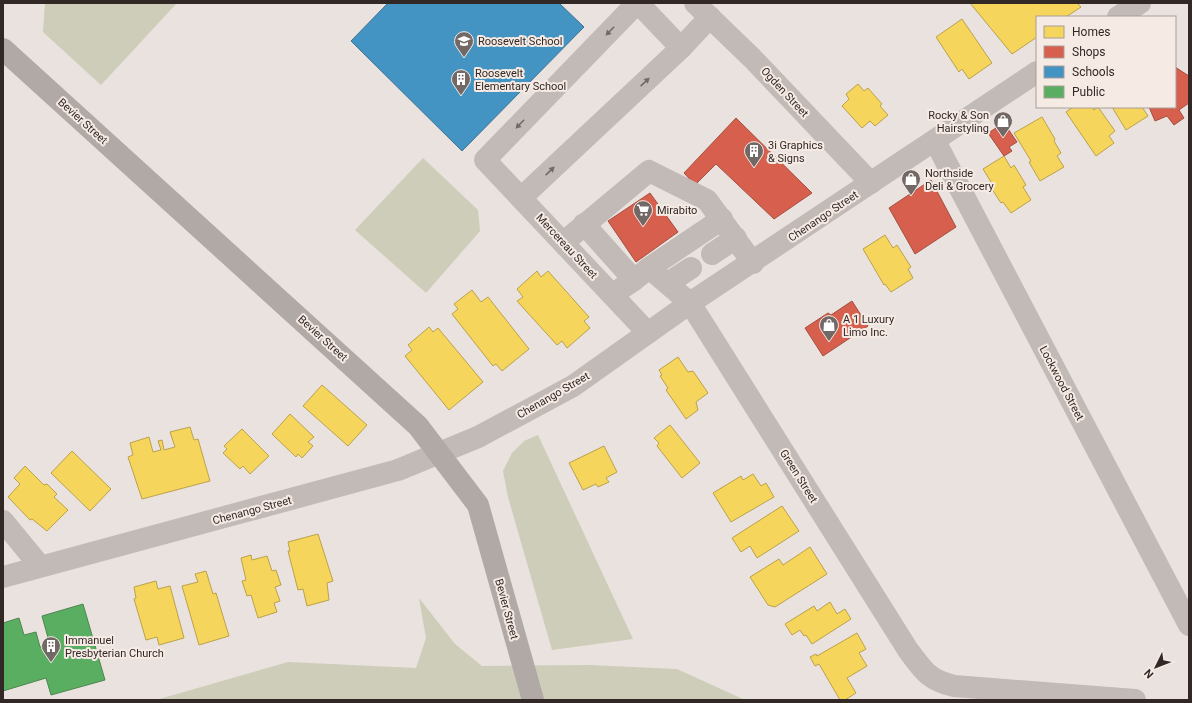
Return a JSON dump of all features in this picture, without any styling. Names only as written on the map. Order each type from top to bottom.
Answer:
[{"type":"main road","name":"Bevier Street","points":[[3,49],[418,426],[478,505],[517,647],[534,700]]},
{"type":"street","points":[[638,3],[681,48]]},
{"type":"street","name":"Mercereau Street","points":[[638,3],[485,160],[564,242],[648,333]]},
{"type":"street","points":[[521,198],[681,48],[703,10]]},
{"type":"street","name":"Ogden Street","points":[[703,10],[752,58],[871,183]]},
{"type":"street","name":"Chenango Street","points":[[3,576],[398,470],[478,437],[573,386],[690,303],[753,263],[1036,73]]},
{"type":"street","name":"Lockwood Street","points":[[935,141],[1189,625]]},
{"type":"street","points":[[564,242],[649,171],[707,200],[753,263]]},
{"type":"street","points":[[613,295],[722,219]]},
{"type":"street","name":"Green Street","points":[[584,224],[642,274],[668,283],[690,303],[908,650],[926,675],[939,683],[954,686],[1135,700]]},
{"type":"street","points":[[712,254],[736,238]]},
{"type":"street","points":[[668,283],[691,268]]},
{"type":"street","points":[[3,521],[40,566]]},
{"type":"green space","points":[[45,3],[177,3],[101,85],[43,32]]},
{"type":"green space","points":[[423,158],[478,210],[480,231],[426,293],[355,230]]},
{"type":"green space","points":[[538,435],[633,639],[552,650],[508,497],[503,471],[512,453],[524,441]]},
{"type":"green space","points":[[419,598],[455,644],[482,666],[589,665],[677,669],[745,700],[156,700],[288,662],[416,668],[426,638]]},
{"type":"building: Homes","points":[[970,3],[1077,3],[1081,7],[1068,16],[1036,16],[1036,38],[1012,54]]},
{"type":"building: Homes","points":[[962,19],[992,63],[969,79],[962,69],[959,72],[936,37]]},
{"type":"building: Homes","points":[[858,84],[864,91],[868,88],[882,104],[880,106],[888,115],[875,126],[870,121],[862,128],[842,106],[849,99],[846,94]]},
{"type":"building: Homes","points":[[1072,108],[1093,108],[1094,110],[1099,108],[1115,131],[1109,136],[1114,143],[1096,156],[1066,112]]},
{"type":"building: Homes","points":[[1113,108],[1143,108],[1148,116],[1126,130]]},
{"type":"building: Homes","points":[[1042,117],[1055,139],[1054,141],[1061,153],[1057,156],[1064,167],[1040,181],[1029,162],[1031,161],[1014,133]]},
{"type":"building: Homes","points":[[1004,156],[1011,168],[1014,165],[1026,185],[1023,187],[1031,200],[1011,213],[1003,202],[1001,203],[988,183],[991,182],[983,169]]},
{"type":"building: Homes","points":[[885,235],[893,248],[897,245],[911,267],[908,269],[913,278],[891,292],[885,284],[884,285],[863,249]]},
{"type":"building: Homes","points":[[537,271],[541,277],[548,271],[589,317],[584,321],[590,328],[567,348],[562,341],[557,345],[517,301],[523,297],[517,289]]},
{"type":"building: Homes","points":[[472,290],[481,302],[488,297],[529,349],[502,371],[496,364],[493,366],[452,314],[458,309],[454,304]]},
{"type":"building: Homes","points":[[429,327],[433,332],[438,328],[483,382],[449,410],[405,356],[412,350],[408,345]]},
{"type":"building: Homes","points":[[678,357],[688,372],[693,371],[708,393],[696,402],[698,410],[686,419],[666,390],[668,388],[660,376],[662,375],[659,370]]},
{"type":"building: Homes","points":[[322,385],[367,425],[348,446],[303,406]]},
{"type":"building: Homes","points":[[290,414],[314,437],[308,442],[313,446],[302,458],[298,454],[296,457],[272,434]]},
{"type":"building: Homes","points":[[670,425],[700,463],[682,478],[657,446],[659,443],[654,438]]},
{"type":"building: Homes","points":[[190,427],[194,440],[198,439],[210,481],[142,499],[128,457],[133,455],[130,443],[149,437],[153,452],[161,450],[158,441],[162,440],[164,450],[175,447],[170,432]]},
{"type":"building: Homes","points":[[242,429],[269,456],[250,474],[243,466],[240,469],[223,453],[227,449],[224,446]]},
{"type":"building: Homes","points":[[604,446],[617,472],[606,478],[609,482],[598,487],[596,484],[583,490],[569,463]]},
{"type":"building: Homes","points":[[72,451],[111,489],[90,511],[51,473]]},
{"type":"building: Homes","points":[[25,466],[44,485],[47,484],[57,494],[54,497],[68,510],[47,531],[32,519],[30,520],[8,497],[20,484],[14,478]]},
{"type":"building: Homes","points":[[753,474],[761,486],[766,483],[774,497],[731,522],[713,493],[741,476],[743,480]]},
{"type":"building: Homes","points":[[782,506],[799,531],[757,558],[750,546],[741,552],[732,538]]},
{"type":"building: Homes","points":[[318,534],[333,581],[327,583],[329,600],[307,606],[303,589],[298,590],[288,551],[290,551],[288,542]]},
{"type":"building: Homes","points":[[810,547],[827,574],[775,607],[768,605],[750,577],[779,559],[783,565]]},
{"type":"building: Homes","points":[[251,555],[252,560],[267,556],[272,571],[276,570],[281,585],[275,587],[280,601],[274,603],[277,612],[258,618],[251,595],[247,596],[242,581],[246,580],[241,558]]},
{"type":"building: Homes","points":[[206,571],[213,594],[216,593],[229,636],[199,645],[182,586],[198,582],[195,574]]},
{"type":"building: Homes","points":[[156,581],[158,589],[170,586],[184,638],[159,645],[157,637],[146,640],[134,599],[136,598],[134,587]]},
{"type":"building: Homes","points":[[830,602],[837,614],[845,609],[851,619],[812,644],[806,635],[804,636],[800,630],[792,635],[785,624],[814,606],[817,611]]},
{"type":"building: Homes","points":[[857,633],[866,649],[859,653],[867,666],[847,678],[856,693],[845,700],[840,700],[819,664],[815,666],[810,657],[816,654],[817,656]]},
{"type":"building: Shops","points":[[1176,68],[1189,76],[1189,103],[1179,110],[1184,118],[1174,125],[1167,116],[1155,121],[1149,108],[1176,108]]},
{"type":"building: Shops","name":"3i Graphics & Signs","points":[[736,118],[812,193],[774,219],[716,164],[695,185],[684,173]]},
{"type":"building: Shops","name":"Rocky & Son Hairstyling","points":[[1004,123],[1017,142],[1009,147],[1012,151],[1004,156],[988,133]]},
{"type":"building: Shops","points":[[931,180],[956,227],[915,254],[889,208]]},
{"type":"building: Shops","name":"Mirabito","points":[[650,193],[678,232],[636,262],[608,221]]},
{"type":"building: Shops","name":"A 1 Luxury Limo Inc.","points":[[852,301],[868,326],[823,356],[805,328],[828,313],[831,315]]},
{"type":"building: Schools","name":"Roosevelt Elementary School","points":[[388,3],[559,3],[584,27],[462,151],[351,41]]},
{"type":"building: Public","name":"Immanuel Presbyterian Church","points":[[83,604],[105,680],[51,695],[46,678],[3,691],[3,623],[19,618],[24,635],[36,632],[40,647],[50,645],[42,616]]},
{"type":"place","name":"Roosevelt School","points":[[464,58]]},
{"type":"place","name":"Roosevelt Elementary School","points":[[461,96]]},
{"type":"place","name":"Rocky & Son Hairstyling","points":[[1003,138]]},
{"type":"place","name":"3i Graphics & Signs","points":[[754,168]]},
{"type":"place","name":"Northside Deli & Grocery","points":[[911,196]]},
{"type":"place","name":"Mirabito","points":[[643,227]]},
{"type":"place","name":"A 1 Luxury Limo Inc.","points":[[829,342]]},
{"type":"place","name":"Immanuel Presbyterian Church","points":[[51,663]]}]
